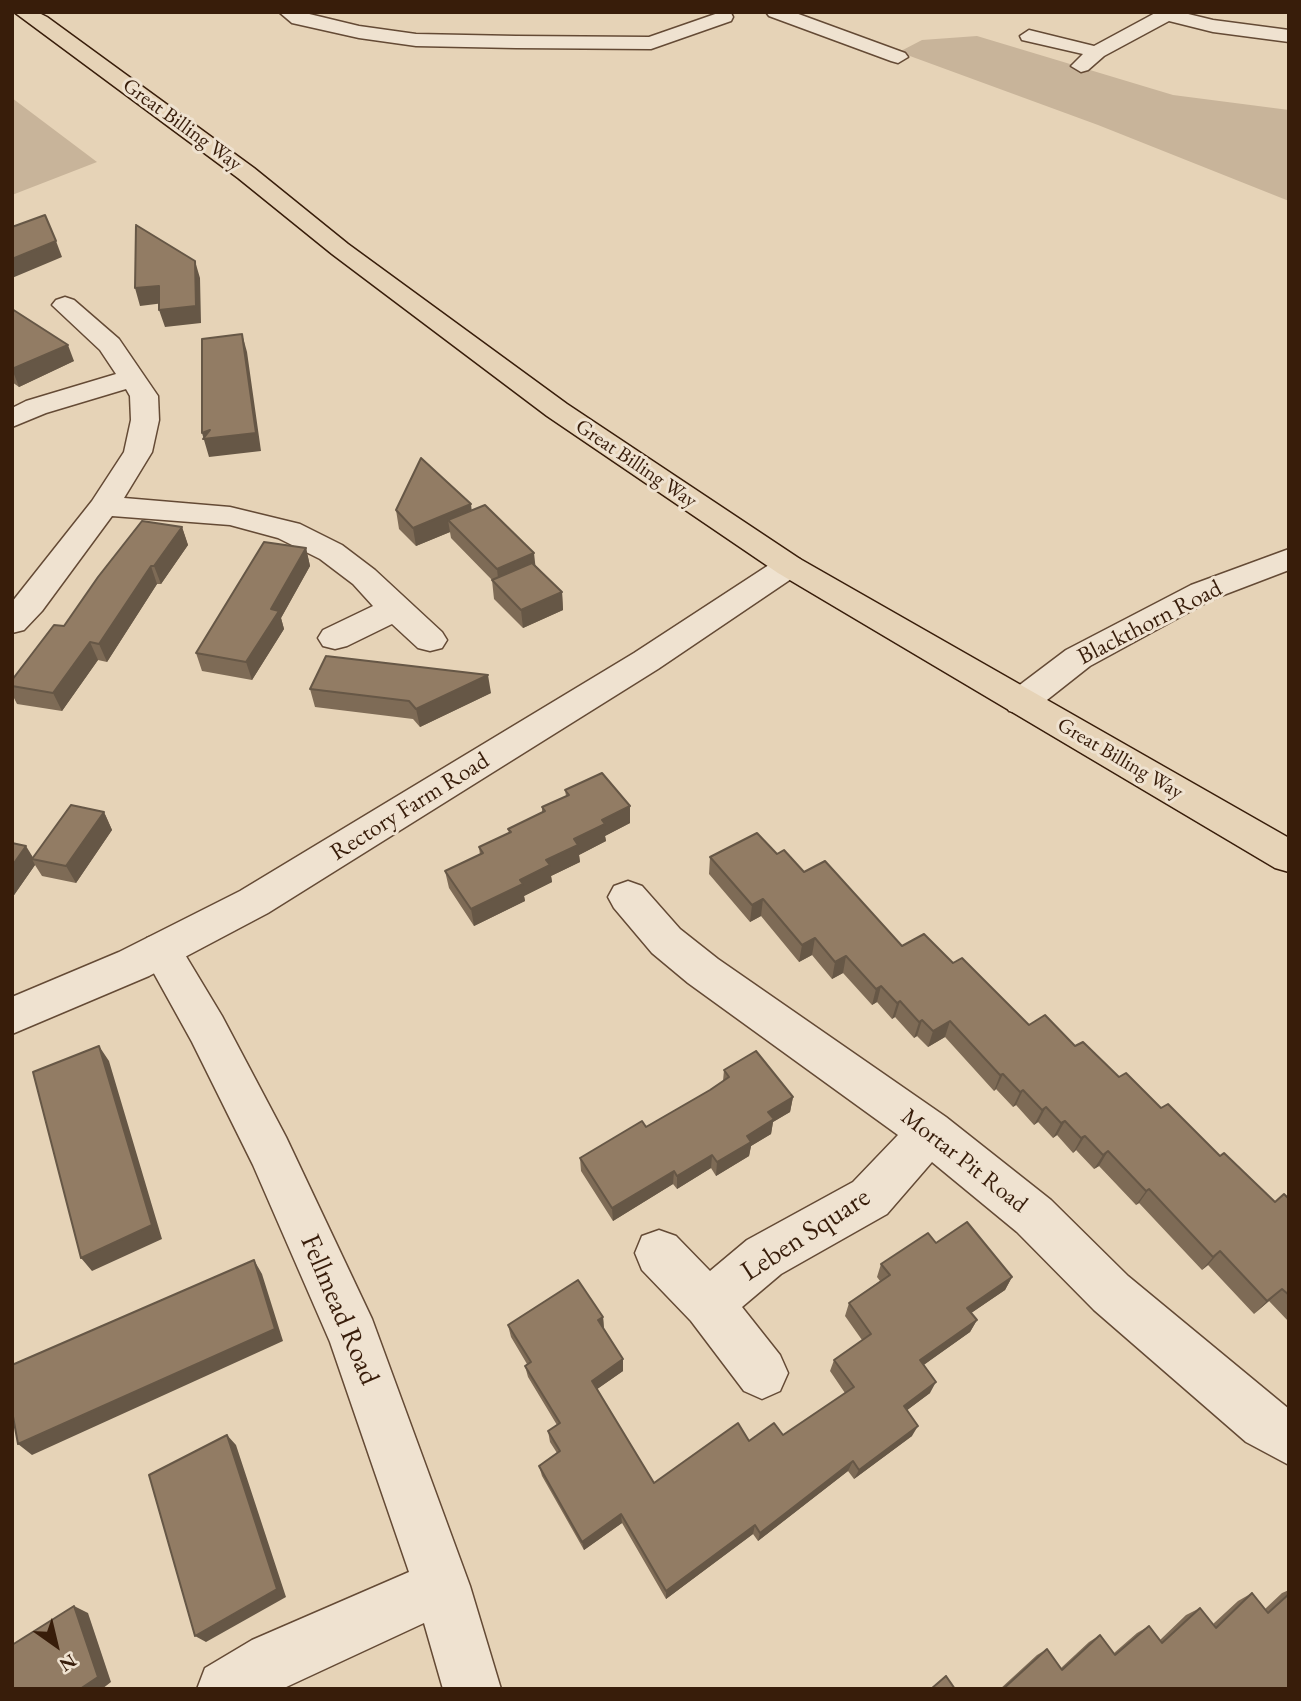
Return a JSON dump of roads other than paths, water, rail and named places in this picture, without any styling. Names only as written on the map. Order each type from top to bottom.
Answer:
[{"type":"main road","name":"Great Billing Way","points":[[23,12],[40,21],[228,160],[340,249],[557,410],[789,566],[1289,857]]},
{"type":"street","points":[[288,12],[310,22],[416,40],[589,32],[655,50],[724,17]]},
{"type":"street","points":[[775,12],[898,57]]},
{"type":"street","points":[[1081,66],[1097,52],[1170,13],[1213,26],[1289,36]]},
{"type":"street","points":[[1029,36],[1097,52]]},
{"type":"street","points":[[12,622],[30,603],[104,506],[138,452],[145,420],[144,396],[133,378],[110,345],[65,305]]},
{"type":"street","points":[[12,419],[36,407],[133,378]]},
{"type":"street","points":[[104,506],[230,516],[289,531],[331,552],[364,577],[430,640]]},
{"type":"street","name":"Blackthorn Road","points":[[1021,702],[1078,658],[1202,592],[1289,559]]},
{"type":"street","name":"Rectory Farm Road","points":[[12,1017],[161,950],[254,902],[646,661],[789,566]]},
{"type":"street","points":[[335,638],[395,609]]},
{"type":"street","name":"Mortar Pit Road","points":[[628,897],[666,941],[703,971],[930,1132],[1034,1216],[1111,1293],[1264,1424],[1289,1439]]},
{"type":"street","name":"Fellmead Road","points":[[161,950],[207,1029],[270,1152],[354,1337],[442,1586],[472,1689]]},
{"type":"street","name":"Leben Square","points":[[708,1304],[764,1257],[870,1198],[930,1132]]},
{"type":"street","points":[[659,1252],[708,1304],[762,1373]]},
{"type":"street","points":[[226,1689],[272,1661],[442,1586]]}]
